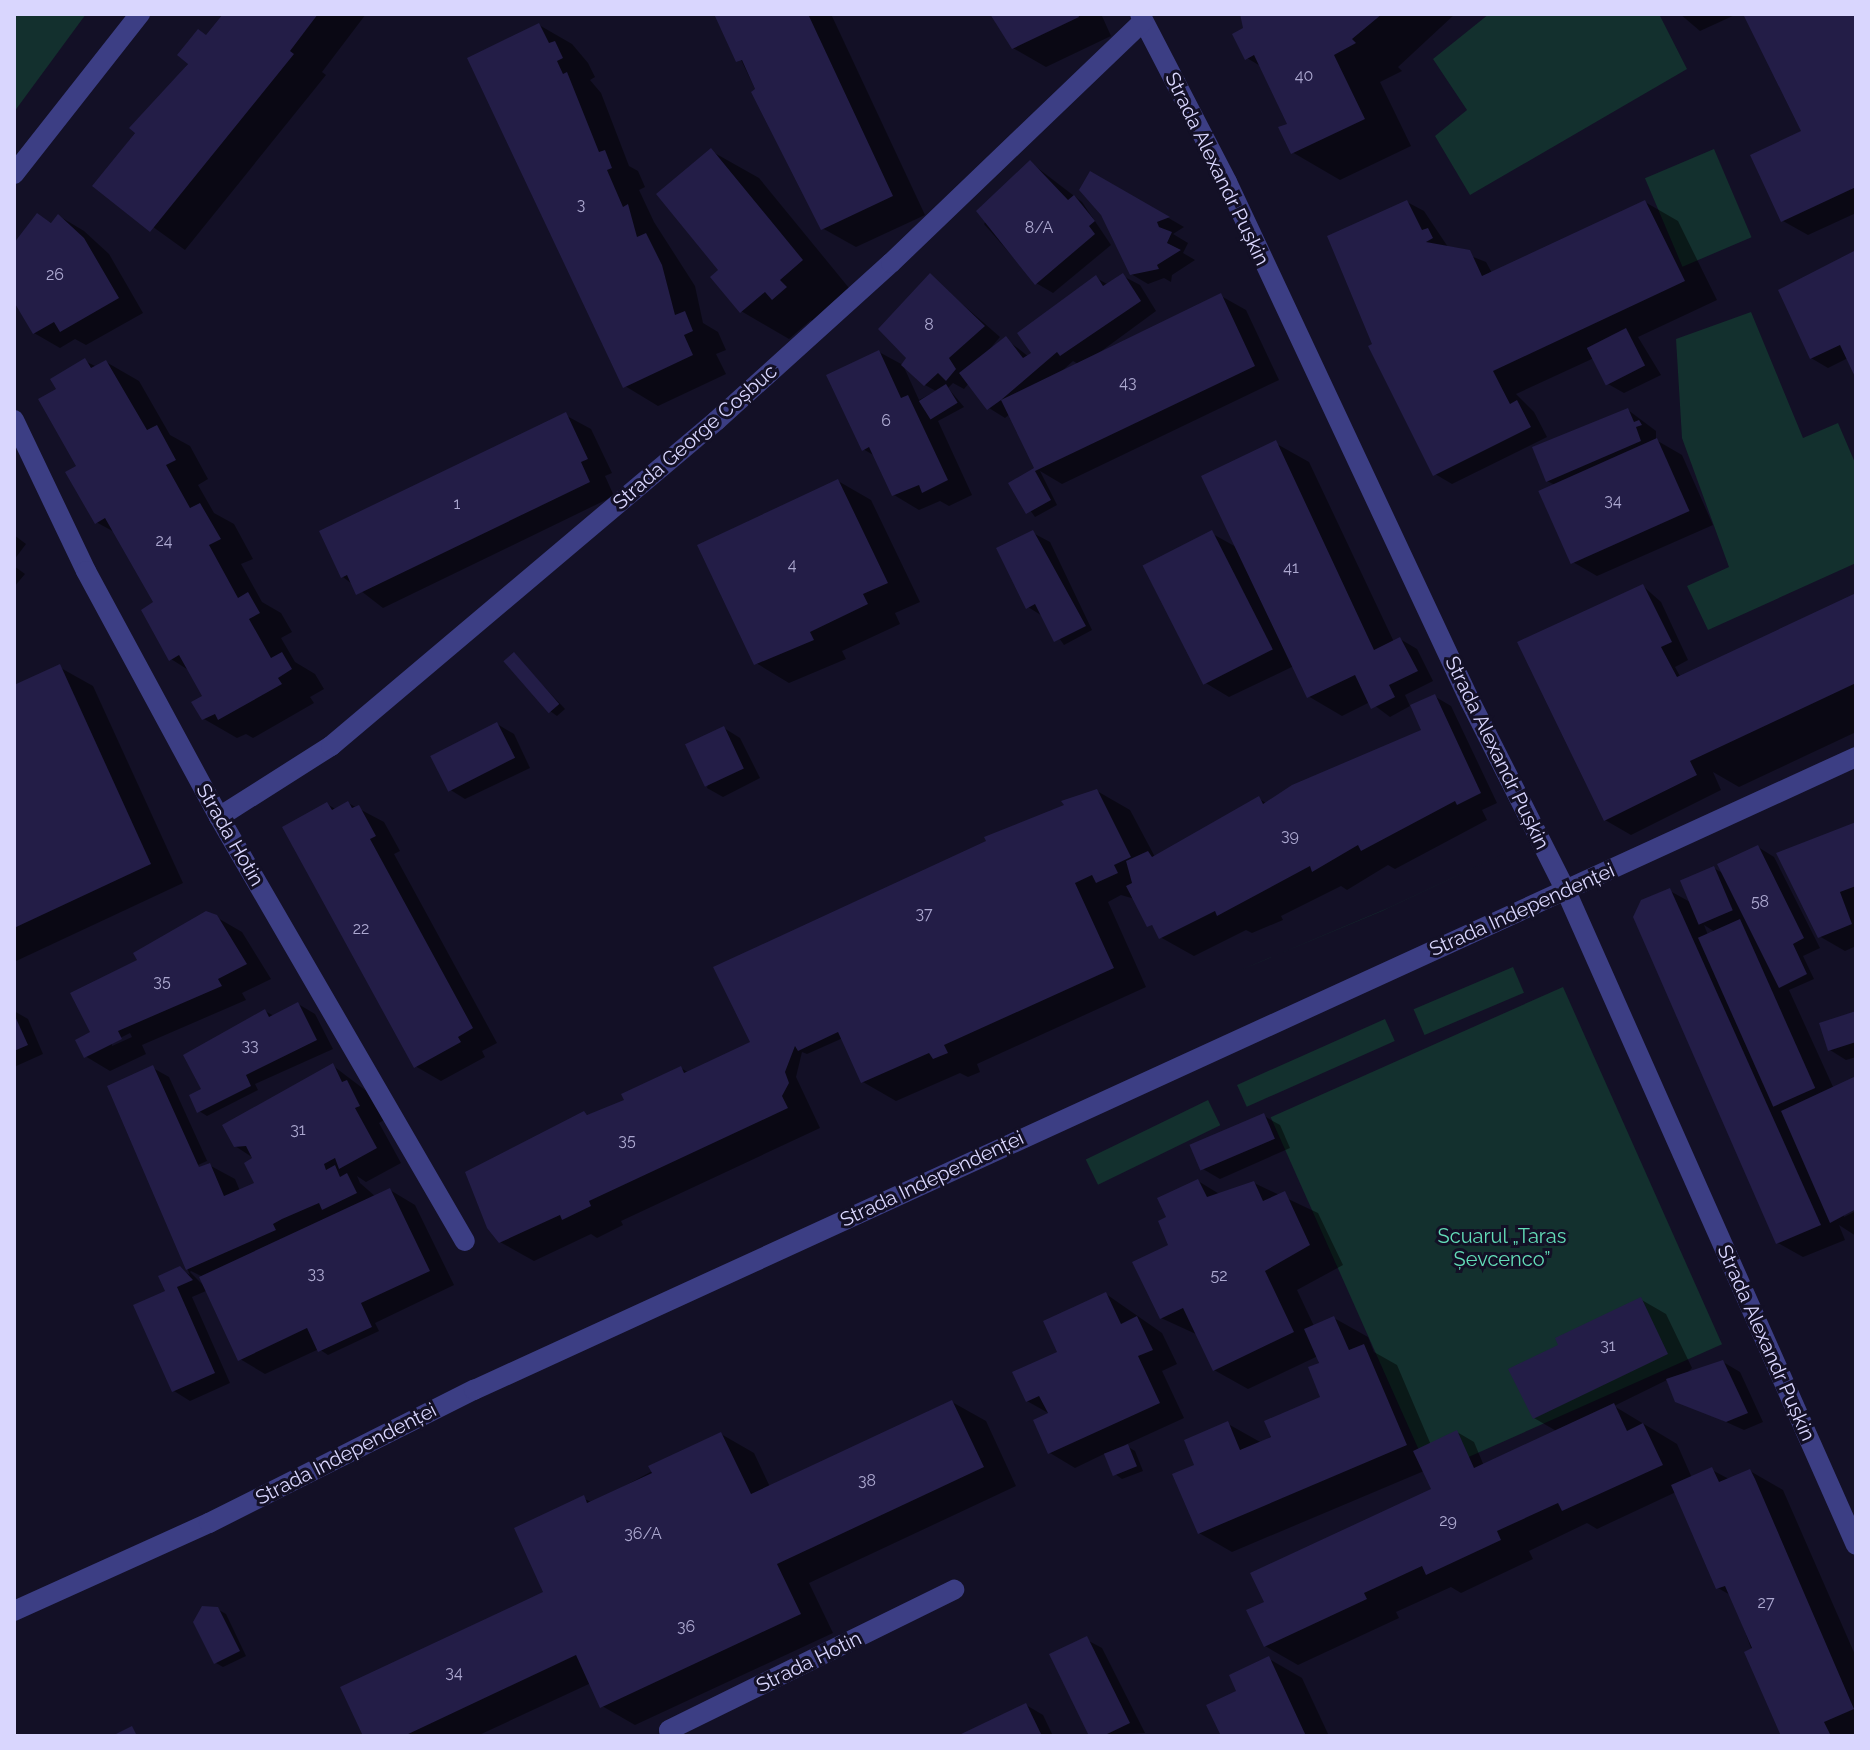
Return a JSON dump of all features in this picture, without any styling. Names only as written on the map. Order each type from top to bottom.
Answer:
[{"type":"street","points":[[14,174],[140,14]]},
{"type":"street","name":"Strada George Coșbuc","points":[[219,817],[331,746],[716,421],[891,263],[1141,18]]},
{"type":"street","name":"Strada Alexandr Pușkin","points":[[1141,18],[1227,182],[1463,686],[1566,891],[1856,1545]]},
{"type":"street","name":"Strada Hotin","points":[[14,420],[86,571],[219,817],[465,1241]]},
{"type":"street","name":"Strada Independenței","points":[[14,1611],[209,1523],[474,1390],[1856,757]]},
{"type":"street","name":"Strada Hotin","points":[[665,1734],[954,1590]]},
{"type":"green space","points":[[14,14],[86,14],[14,112]]},
{"type":"green space","points":[[1489,14],[1659,14],[1687,69],[1470,195],[1435,136],[1467,110],[1433,59]]},
{"type":"green space","points":[[1714,149],[1752,237],[1682,267],[1645,178]]},
{"type":"green space","points":[[1751,312],[1803,438],[1838,423],[1856,465],[1856,563],[1708,630],[1687,586],[1729,567],[1682,438],[1676,339]]},
{"type":"green space","points":[[1533,840],[1382,911],[1236,972],[1388,908]]},
{"type":"green space","points":[[1513,967],[1524,993],[1425,1035],[1414,1009]]},
{"type":"green space","name":"Scuarul „Taras Șevcenco”","points":[[1563,987],[1722,1344],[1430,1474],[1271,1117]]},
{"type":"green space","points":[[1385,1019],[1395,1041],[1247,1107],[1237,1085]]},
{"type":"green space","points":[[1208,1100],[1220,1125],[1098,1185],[1086,1160]]},
{"type":"building","points":[[223,14],[318,14],[290,51],[294,54],[150,232],[92,186],[135,133],[129,128],[188,64],[177,55],[198,29],[206,35]]},
{"type":"building","points":[[714,14],[808,14],[893,196],[821,230],[751,92],[755,89],[742,60],[736,62]]},
{"type":"building","points":[[990,14],[1078,14],[1079,17],[1012,49]]},
{"type":"building","points":[[1240,14],[1382,14],[1352,39],[1356,43],[1334,55],[1365,119],[1291,154],[1278,127],[1287,124],[1254,55],[1245,60],[1232,34],[1243,28]]},
{"type":"building","points":[[1743,14],[1856,14],[1856,187],[1781,222],[1750,155],[1801,131]]},
{"type":"building","points":[[539,23],[549,43],[555,41],[563,58],[557,61],[563,74],[567,72],[599,152],[605,150],[612,168],[607,170],[623,207],[628,204],[637,237],[646,233],[662,265],[675,315],[685,311],[693,331],[684,335],[693,355],[623,388],[467,58]]},
{"type":"building","points":[[711,148],[803,260],[780,280],[787,287],[772,300],[765,292],[740,313],[710,277],[718,270],[656,194]]},
{"type":"building","points":[[1030,160],[1068,200],[1074,195],[1095,221],[1089,226],[1095,234],[1035,285],[976,211]]},
{"type":"building","points":[[1090,171],[1170,217],[1157,222],[1159,227],[1172,232],[1167,243],[1181,250],[1157,265],[1159,269],[1130,275],[1101,215],[1079,190]]},
{"type":"building","points":[[1407,200],[1422,230],[1428,228],[1433,238],[1426,242],[1470,250],[1482,276],[1645,200],[1685,281],[1493,371],[1510,404],[1517,400],[1531,427],[1433,476],[1368,346],[1372,344],[1327,236]]},
{"type":"building","points":[[37,213],[51,223],[58,214],[84,238],[119,298],[60,332],[54,322],[33,334],[14,302],[14,243]]},
{"type":"building","points":[[1856,250],[1856,379],[1840,345],[1810,359],[1778,290]]},
{"type":"building","points":[[930,273],[985,326],[949,358],[956,369],[946,381],[938,373],[924,386],[901,365],[906,358],[878,329]]},
{"type":"building","points":[[1123,273],[1141,301],[1060,356],[1057,352],[987,410],[959,373],[1006,336],[1023,358],[1031,353],[1017,333],[1096,275],[1103,286]]},
{"type":"building","points":[[1221,293],[1255,366],[1035,471],[1051,500],[1026,514],[1008,483],[1034,468],[1001,400]]},
{"type":"building","points":[[1626,328],[1645,365],[1606,385],[1587,348]]},
{"type":"building","points":[[879,350],[901,398],[908,395],[948,480],[922,493],[919,485],[892,496],[869,447],[862,451],[826,375]]},
{"type":"building","points":[[85,358],[91,368],[106,360],[147,430],[157,425],[176,460],[166,465],[190,508],[200,503],[221,539],[209,545],[238,598],[248,592],[260,613],[249,619],[271,658],[282,652],[292,669],[278,678],[282,684],[218,720],[215,714],[202,720],[191,702],[202,696],[179,655],[169,661],[141,610],[153,602],[105,518],[95,524],[65,472],[76,466],[38,399],[56,389],[50,379]]},
{"type":"building","points":[[946,384],[958,403],[931,420],[919,401]]},
{"type":"building","points":[[1628,408],[1634,422],[1639,420],[1642,425],[1636,427],[1641,441],[1546,482],[1532,447]]},
{"type":"building","points":[[566,412],[588,459],[581,462],[590,482],[356,595],[347,575],[341,578],[319,531]]},
{"type":"building","points":[[1657,438],[1690,511],[1571,564],[1538,491]]},
{"type":"building","points":[[1276,440],[1374,650],[1400,637],[1418,671],[1389,685],[1395,697],[1371,709],[1355,675],[1307,698],[1201,476]]},
{"type":"building","points":[[838,479],[888,583],[863,594],[868,604],[810,632],[814,640],[754,665],[697,545]]},
{"type":"building","points":[[1033,530],[1086,626],[1054,642],[1035,604],[1026,609],[996,548]]},
{"type":"building","points":[[1212,530],[1273,649],[1203,685],[1143,565]]},
{"type":"building","points":[[1643,584],[1672,642],[1661,647],[1677,677],[1856,593],[1856,683],[1690,761],[1697,775],[1604,821],[1517,642]]},
{"type":"building","points":[[514,652],[559,704],[549,713],[503,661]]},
{"type":"building","points":[[60,664],[151,864],[14,928],[14,685]]},
{"type":"building","points":[[1435,694],[1481,793],[1457,805],[1455,801],[1361,851],[1358,845],[1312,872],[1310,866],[1217,916],[1215,911],[1159,939],[1152,925],[1147,927],[1126,886],[1132,883],[1126,861],[1148,851],[1152,857],[1259,796],[1263,804],[1292,785],[1421,730],[1410,705]]},
{"type":"building","points":[[497,722],[515,758],[448,792],[430,756]]},
{"type":"building","points":[[724,726],[744,769],[705,787],[685,744]]},
{"type":"building","points":[[1097,789],[1131,857],[1114,865],[1118,873],[1096,883],[1092,875],[1075,883],[1114,968],[944,1045],[948,1053],[933,1059],[929,1053],[861,1083],[838,1032],[798,1051],[795,1046],[785,1072],[789,1083],[782,1096],[788,1108],[589,1201],[591,1206],[562,1220],[560,1215],[499,1243],[487,1228],[465,1172],[584,1111],[587,1115],[624,1100],[621,1094],[681,1066],[684,1073],[750,1042],[713,967],[986,841],[984,837],[1064,805],[1061,801]]},
{"type":"building","points":[[348,801],[352,808],[359,805],[376,836],[370,839],[473,1028],[458,1037],[461,1042],[414,1068],[282,827],[327,802],[332,810]]},
{"type":"building","points":[[1856,822],[1856,886],[1840,892],[1852,924],[1818,938],[1776,853]]},
{"type":"building","points":[[1758,845],[1804,938],[1793,944],[1807,974],[1779,988],[1717,864]]},
{"type":"building","points":[[1714,866],[1733,910],[1699,925],[1680,880]]},
{"type":"building","points":[[1670,888],[1821,1225],[1776,1244],[1633,917],[1641,900]]},
{"type":"building","points":[[206,911],[217,915],[247,964],[218,979],[222,986],[118,1031],[122,1039],[84,1058],[75,1040],[90,1032],[70,993],[137,960],[133,953]]},
{"type":"building","points":[[1740,919],[1815,1088],[1773,1107],[1698,938]]},
{"type":"building","points":[[298,1002],[317,1040],[246,1075],[251,1086],[197,1113],[189,1095],[201,1089],[183,1055],[265,1009],[269,1017]]},
{"type":"building","points":[[1856,1011],[1856,1042],[1828,1051],[1819,1023]]},
{"type":"building","points":[[14,1014],[28,1045],[14,1051]]},
{"type":"building","points":[[333,1063],[342,1082],[347,1080],[360,1106],[355,1108],[377,1148],[339,1169],[335,1158],[324,1164],[326,1170],[335,1165],[340,1177],[347,1173],[357,1193],[322,1210],[319,1203],[282,1219],[273,1224],[276,1230],[186,1270],[107,1086],[153,1065],[199,1167],[210,1163],[224,1196],[254,1183],[244,1163],[252,1158],[246,1146],[234,1147],[222,1125]]},
{"type":"building","points":[[1856,1076],[1856,1209],[1830,1223],[1781,1111]]},
{"type":"building","points":[[1264,1113],[1275,1139],[1200,1170],[1189,1145]]},
{"type":"building","points":[[1198,1179],[1207,1197],[1254,1181],[1263,1201],[1285,1191],[1310,1245],[1265,1271],[1294,1332],[1213,1371],[1183,1308],[1160,1319],[1132,1262],[1168,1245],[1158,1221],[1166,1217],[1157,1198]]},
{"type":"building","points":[[390,1188],[430,1271],[361,1303],[372,1327],[318,1352],[307,1328],[238,1361],[199,1277]]},
{"type":"building","points":[[180,1266],[193,1280],[177,1287],[215,1373],[172,1392],[133,1305],[165,1291],[158,1276]]},
{"type":"building","points":[[1106,1292],[1121,1324],[1137,1316],[1153,1350],[1138,1356],[1160,1403],[1048,1454],[1033,1420],[1048,1413],[1039,1396],[1026,1402],[1012,1372],[1057,1352],[1043,1321]]},
{"type":"building","points":[[1641,1297],[1668,1354],[1533,1419],[1508,1369],[1558,1345],[1555,1338]]},
{"type":"building","points":[[1334,1316],[1349,1350],[1364,1344],[1407,1445],[1198,1534],[1172,1474],[1194,1465],[1184,1440],[1228,1421],[1240,1450],[1271,1437],[1264,1421],[1320,1397],[1308,1367],[1319,1363],[1304,1329]]},
{"type":"building","points":[[1723,1360],[1748,1413],[1726,1422],[1675,1402],[1666,1379]]},
{"type":"building","points":[[952,1400],[984,1467],[777,1564],[801,1614],[600,1708],[576,1655],[404,1736],[363,1736],[340,1687],[543,1592],[514,1528],[584,1495],[587,1503],[652,1473],[648,1466],[721,1432],[751,1494]]},
{"type":"building","points":[[1614,1403],[1627,1431],[1643,1423],[1663,1465],[1562,1511],[1558,1503],[1497,1531],[1501,1540],[1426,1575],[1422,1566],[1364,1593],[1367,1599],[1264,1647],[1246,1610],[1264,1602],[1250,1573],[1431,1489],[1413,1451],[1457,1430],[1474,1468]]},
{"type":"building","points":[[1128,1444],[1137,1466],[1113,1476],[1104,1454]]},
{"type":"building","points":[[1712,1467],[1719,1482],[1750,1469],[1755,1479],[1854,1709],[1824,1722],[1831,1736],[1781,1736],[1744,1652],[1752,1648],[1725,1586],[1716,1589],[1671,1485]]},
{"type":"building","points":[[202,1606],[218,1607],[240,1651],[214,1664],[193,1622]]},
{"type":"building","points":[[1087,1636],[1130,1723],[1103,1736],[1089,1736],[1049,1654]]},
{"type":"building","points":[[1269,1656],[1306,1736],[1221,1736],[1206,1705],[1236,1691],[1229,1675]]},
{"type":"building","points":[[1026,1703],[1042,1736],[957,1736]]},
{"type":"building","points":[[132,1726],[137,1736],[112,1736]]}]
